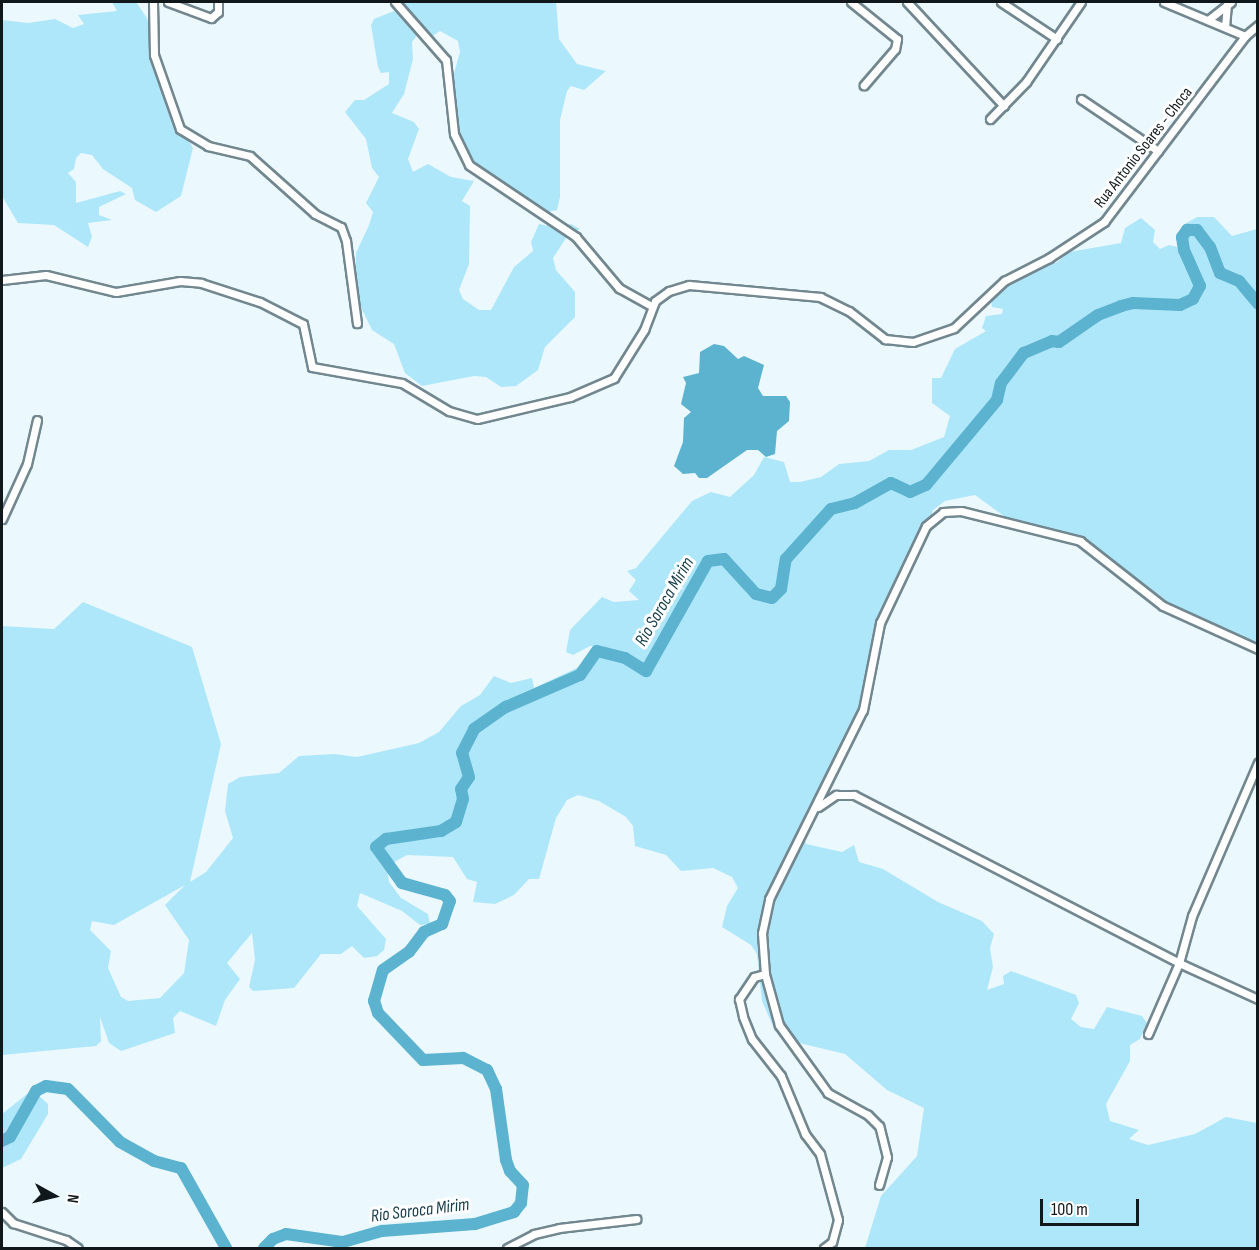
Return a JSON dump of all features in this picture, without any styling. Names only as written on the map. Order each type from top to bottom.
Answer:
[{"type":"street","points":[[153,2],[154,55],[180,129],[208,146],[250,156],[315,214],[341,227],[346,241],[357,323]]},
{"type":"street","points":[[168,2],[211,18],[218,12],[218,2]]},
{"type":"street","points":[[2,280],[46,275],[116,292],[180,281],[201,283],[260,302],[303,324],[309,363],[315,369],[402,382],[449,411],[477,419],[570,397],[614,378],[644,330],[651,306],[619,288],[567,230],[470,165],[453,134],[446,60],[395,2]]},
{"type":"street","points":[[851,2],[897,39],[895,49],[864,86]]},
{"type":"street","points":[[907,2],[1004,106]]},
{"type":"street","points":[[1001,2],[1057,39]]},
{"type":"street","points":[[990,119],[1004,106],[1057,39],[1082,2]]},
{"type":"street","points":[[1164,2],[1245,36]]},
{"type":"street","points":[[1208,20],[1229,3]]},
{"type":"street","points":[[1225,27],[1229,3]]},
{"type":"street","name":"Rua Antonio Soares - Choca","points":[[651,306],[669,291],[689,285],[801,294],[842,307],[892,342],[906,343],[943,334],[974,312],[1004,281],[1049,258],[1104,222],[1245,36],[1257,25]]},
{"type":"street","points":[[1081,99],[1158,151]]},
{"type":"street","points":[[2,519],[27,464],[37,420]]},
{"type":"street","points":[[879,1185],[887,1157],[879,1126],[868,1114],[837,1100],[819,1083],[779,1025],[765,974],[764,915],[863,710],[886,608],[926,526],[943,512],[961,511],[1087,544],[1163,606],[1257,649]]},
{"type":"street","points":[[1148,1034],[1179,963],[1192,916],[1257,764]]},
{"type":"street","points":[[815,810],[836,795],[854,795],[1179,963],[1257,999]]},
{"type":"street","points":[[765,974],[754,977],[739,999],[752,1039],[781,1076],[805,1134],[820,1155],[838,1221],[832,1242],[824,1248]]},
{"type":"street","points":[[2,1212],[13,1223],[66,1240],[78,1248]]},
{"type":"street","points":[[507,1248],[534,1234],[559,1228],[636,1219]]},
{"type":"shaded area","points":[[112,2],[136,2],[147,18],[171,109],[193,148],[181,196],[156,212],[135,200],[132,188],[103,169],[92,155],[81,153],[76,158],[74,169],[68,173],[76,182],[76,203],[120,191],[126,194],[99,207],[99,215],[112,220],[88,223],[92,237],[88,247],[54,225],[18,223],[2,196],[2,20],[28,23],[55,19],[73,28],[84,24],[78,15],[117,11]]},
{"type":"shaded area","points":[[401,2],[556,2],[559,39],[577,64],[606,71],[584,90],[571,86],[567,91],[560,120],[560,197],[557,210],[543,213],[470,164],[457,134],[451,84],[460,52],[458,41],[440,31],[431,37]]},
{"type":"shaded area","points":[[394,11],[419,33],[412,42],[413,59],[404,94],[392,113],[414,122],[419,129],[408,159],[413,172],[428,164],[451,177],[474,181],[462,201],[470,206],[469,264],[459,290],[463,299],[479,310],[491,310],[514,267],[533,251],[531,242],[539,224],[558,228],[571,224],[580,229],[568,235],[553,258],[556,270],[575,292],[575,317],[545,347],[538,370],[516,386],[501,387],[486,377],[474,376],[422,386],[405,373],[394,344],[372,330],[355,295],[356,253],[373,212],[366,203],[379,177],[372,168],[366,139],[345,112],[355,100],[364,100],[389,84],[389,72],[381,73],[378,67],[371,25],[374,19]]},
{"type":"shaded area","points":[[1197,217],[1214,217],[1232,236],[1257,229],[1257,643],[1212,635],[1140,589],[1094,547],[1080,540],[1012,522],[975,495],[945,501],[933,510],[924,538],[879,624],[863,714],[805,840],[806,844],[842,852],[854,845],[859,862],[883,869],[938,902],[982,921],[994,934],[990,948],[993,967],[987,990],[1004,984],[1003,976],[1011,971],[1076,995],[1079,1003],[1071,1019],[1081,1027],[1094,1029],[1107,1007],[1142,1016],[1147,1023],[1140,1039],[1130,1045],[1130,1061],[1106,1104],[1110,1121],[1139,1130],[1129,1139],[1148,1145],[1195,1134],[1226,1117],[1257,1123],[1257,1248],[865,1248],[881,1196],[917,1156],[924,1108],[887,1090],[845,1054],[795,1042],[775,1031],[762,1001],[757,954],[751,945],[722,927],[727,906],[738,888],[732,877],[713,868],[681,871],[666,855],[635,846],[633,826],[626,817],[599,801],[578,795],[567,800],[556,818],[539,879],[529,879],[514,895],[495,904],[473,902],[477,882],[467,879],[453,857],[407,855],[387,866],[389,882],[401,898],[428,914],[430,924],[420,925],[402,911],[360,893],[357,906],[386,939],[384,950],[377,956],[364,958],[352,946],[341,954],[321,954],[294,988],[253,991],[249,987],[255,960],[252,933],[227,963],[240,979],[225,1000],[216,1026],[180,1011],[173,1018],[175,1033],[121,1051],[109,1043],[100,1017],[101,1041],[96,1046],[2,1055],[2,626],[54,629],[83,602],[192,647],[221,744],[190,882],[206,872],[233,838],[225,811],[228,784],[240,777],[279,773],[299,756],[334,754],[357,757],[419,743],[439,732],[461,706],[480,695],[494,676],[511,683],[532,678],[534,688],[579,667],[600,646],[590,646],[573,655],[566,652],[570,630],[602,597],[614,602],[639,600],[629,591],[636,580],[627,571],[636,568],[692,501],[711,492],[730,497],[754,475],[764,457],[784,462],[790,482],[800,482],[821,477],[839,464],[869,461],[889,450],[911,450],[944,437],[950,416],[932,403],[932,378],[941,378],[955,349],[986,331],[982,328],[986,316],[1002,314],[1003,309],[992,307],[991,300],[1018,275],[1035,264],[1056,263],[1069,252],[1121,243],[1125,228],[1141,218],[1155,230],[1153,242],[1160,249],[1169,245],[1182,248],[1179,234],[1183,225]],"holes":[[[185,885],[165,905],[189,940],[184,973],[160,998],[128,1001],[121,997],[108,968],[111,951],[90,930],[92,921],[114,925]]]},
{"type":"shaded area","points":[[714,344],[724,346],[738,359],[744,356],[764,365],[758,388],[763,396],[786,396],[790,402],[789,421],[777,431],[775,454],[766,457],[758,450],[747,450],[707,478],[699,478],[695,473],[683,474],[674,466],[683,442],[684,418],[691,412],[681,404],[686,383],[683,377],[699,373],[700,352]]},
{"type":"shaded area","points":[[27,1094],[37,1094],[48,1104],[48,1114],[21,1159],[2,1168],[2,1114]]},
{"type":"waterway","name":"Rio Soroca Mirim","points":[[264,1248],[273,1239],[286,1234],[343,1242],[382,1231],[475,1224],[514,1212],[521,1203],[523,1185],[510,1171],[506,1160],[496,1089],[487,1070],[463,1058],[423,1060],[378,1013],[374,1001],[383,970],[409,952],[424,932],[442,924],[450,901],[445,895],[402,883],[376,847],[386,839],[441,831],[456,822],[463,799],[461,789],[469,777],[462,753],[474,729],[506,707],[580,675],[597,651],[625,658],[646,671],[708,561],[724,559],[756,594],[772,598],[781,589],[786,559],[831,509],[855,503],[891,483],[910,492],[926,485],[997,400],[1001,383],[1024,353],[1052,341],[1059,342],[1098,315],[1121,306],[1133,303],[1180,305],[1193,299],[1200,286],[1184,250],[1182,237],[1187,230],[1197,230],[1210,247],[1220,273],[1239,281],[1258,304]]},
{"type":"waterway","name":"Rio Soroca Mirim","points":[[2,1141],[10,1137],[36,1091],[46,1086],[68,1089],[120,1142],[154,1161],[181,1168],[226,1248]]}]
